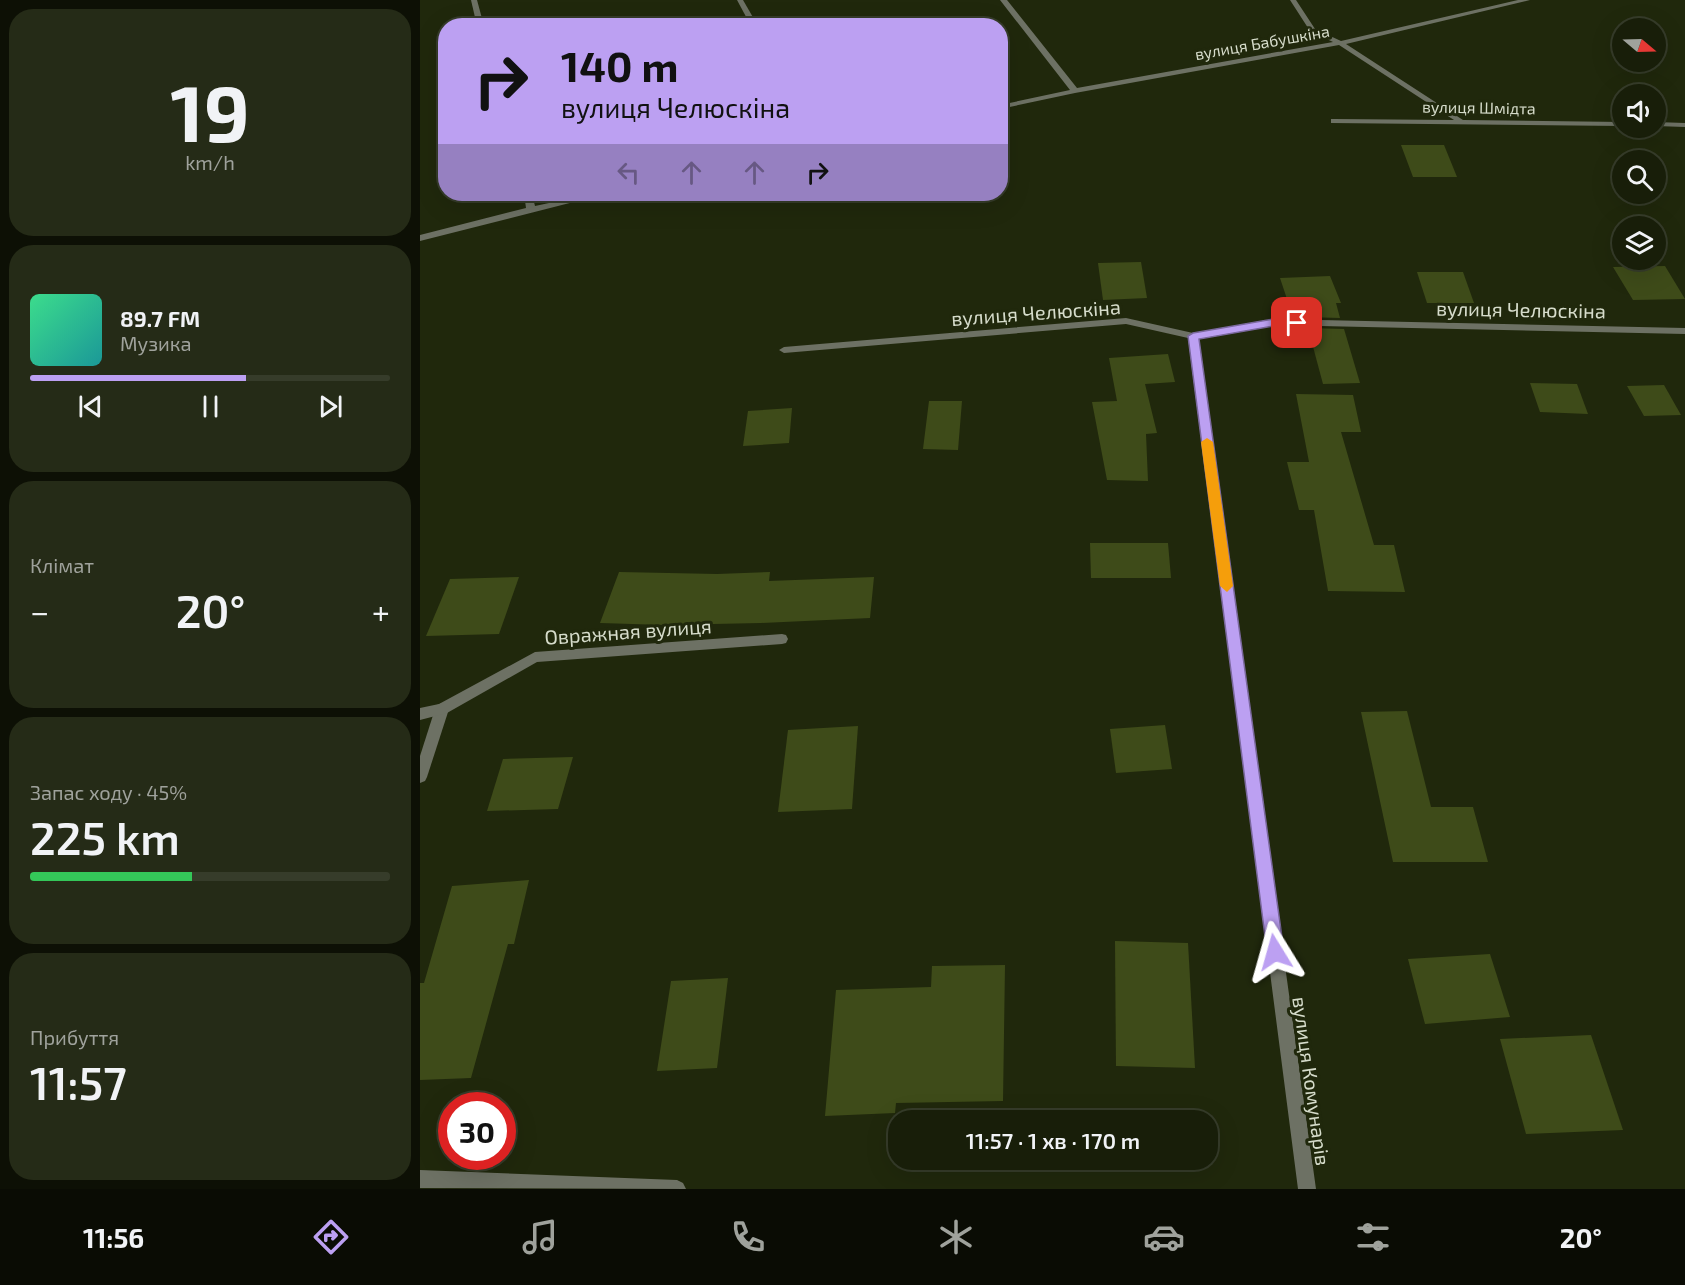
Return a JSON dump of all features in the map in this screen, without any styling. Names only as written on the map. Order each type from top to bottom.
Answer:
[{"type":"street","points":[[474,0],[479,18]]},
{"type":"street","points":[[740,0],[750,18]]},
{"type":"street","points":[[1004,0],[1075,91]]},
{"type":"street","points":[[1293,0],[1312,30],[1340,43],[1460,121]]},
{"type":"street","name":"вулиця Бабушкіна","points":[[1008,105],[1340,43],[1527,0]]},
{"type":"street","name":"вулиця Шмідта","points":[[1334,121],[1612,124]]},
{"type":"street","points":[[1666,124],[1685,125]]},
{"type":"street","points":[[529,201],[531,209]]},
{"type":"street","points":[[420,238],[568,201]]},
{"type":"street","name":"вулиця Челюскіна","points":[[784,350],[1126,321],[1193,336],[1274,322],[1685,331]]},
{"type":"street","name":"вулиця Комунарів","points":[[1193,336],[1307,1189]]},
{"type":"street","name":"Овражная вулиця","points":[[420,714],[442,709],[535,657],[782,639]]},
{"type":"street","points":[[420,777],[442,709]]},
{"type":"street","points":[[420,1179],[677,1189]]},
{"type":"building","points":[[1401,145],[1444,145],[1457,177],[1413,177]]},
{"type":"building","points":[[1141,262],[1147,298],[1103,300],[1098,263]]},
{"type":"building","points":[[1666,268],[1685,299],[1633,300],[1615,270],[1666,270]]},
{"type":"building","points":[[1417,272],[1463,272],[1474,303],[1427,303]]},
{"type":"building","points":[[1330,276],[1341,303],[1336,303],[1340,318],[1305,317],[1302,304],[1289,305],[1280,278]]},
{"type":"building","points":[[1308,328],[1344,329],[1360,383],[1323,384]]},
{"type":"building","points":[[1168,354],[1175,382],[1145,384],[1157,433],[1146,434],[1148,481],[1107,480],[1092,402],[1117,401],[1109,358]]},
{"type":"building","points":[[1530,383],[1577,384],[1588,414],[1540,412]]},
{"type":"building","points":[[1664,385],[1681,415],[1644,416],[1627,386]]},
{"type":"building","points":[[1296,394],[1353,395],[1361,432],[1341,432],[1374,545],[1394,545],[1405,592],[1328,591],[1314,510],[1299,510],[1287,462],[1309,462]]},
{"type":"building","points":[[929,401],[962,401],[958,450],[923,449]]},
{"type":"building","points":[[792,408],[789,443],[743,446],[748,411]]},
{"type":"building","points":[[1090,543],[1168,543],[1171,578],[1091,578]]},
{"type":"building","points":[[619,572],[717,574],[770,572],[769,581],[874,577],[870,618],[665,625],[600,623]]},
{"type":"building","points":[[519,577],[499,634],[426,636],[450,579]]},
{"type":"building","points":[[1407,711],[1431,807],[1473,807],[1488,862],[1393,862],[1361,712]]},
{"type":"building","points":[[1165,725],[1172,769],[1116,773],[1110,729]]},
{"type":"building","points":[[858,726],[852,809],[778,812],[788,730]]},
{"type":"building","points":[[573,757],[558,809],[487,811],[503,759]]},
{"type":"building","points":[[529,880],[514,944],[508,944],[471,1078],[420,1080],[420,983],[424,983],[452,886]]},
{"type":"building","points":[[1115,941],[1188,943],[1195,1068],[1116,1066]]},
{"type":"building","points":[[1490,954],[1510,1017],[1425,1024],[1408,959]]},
{"type":"building","points":[[1005,965],[1003,1101],[896,1103],[895,1110],[888,1110],[888,1113],[825,1116],[836,990],[931,987],[932,966]]},
{"type":"building","points":[[728,978],[717,1068],[657,1071],[671,981]]},
{"type":"building","points":[[1591,1035],[1623,1130],[1526,1134],[1500,1039]]},
{"type":"slow traffic","points":[[1207,442],[1227,586]]},
{"type":"route","points":[[1275,952],[1193,336],[1274,322],[1297,323]]}]
